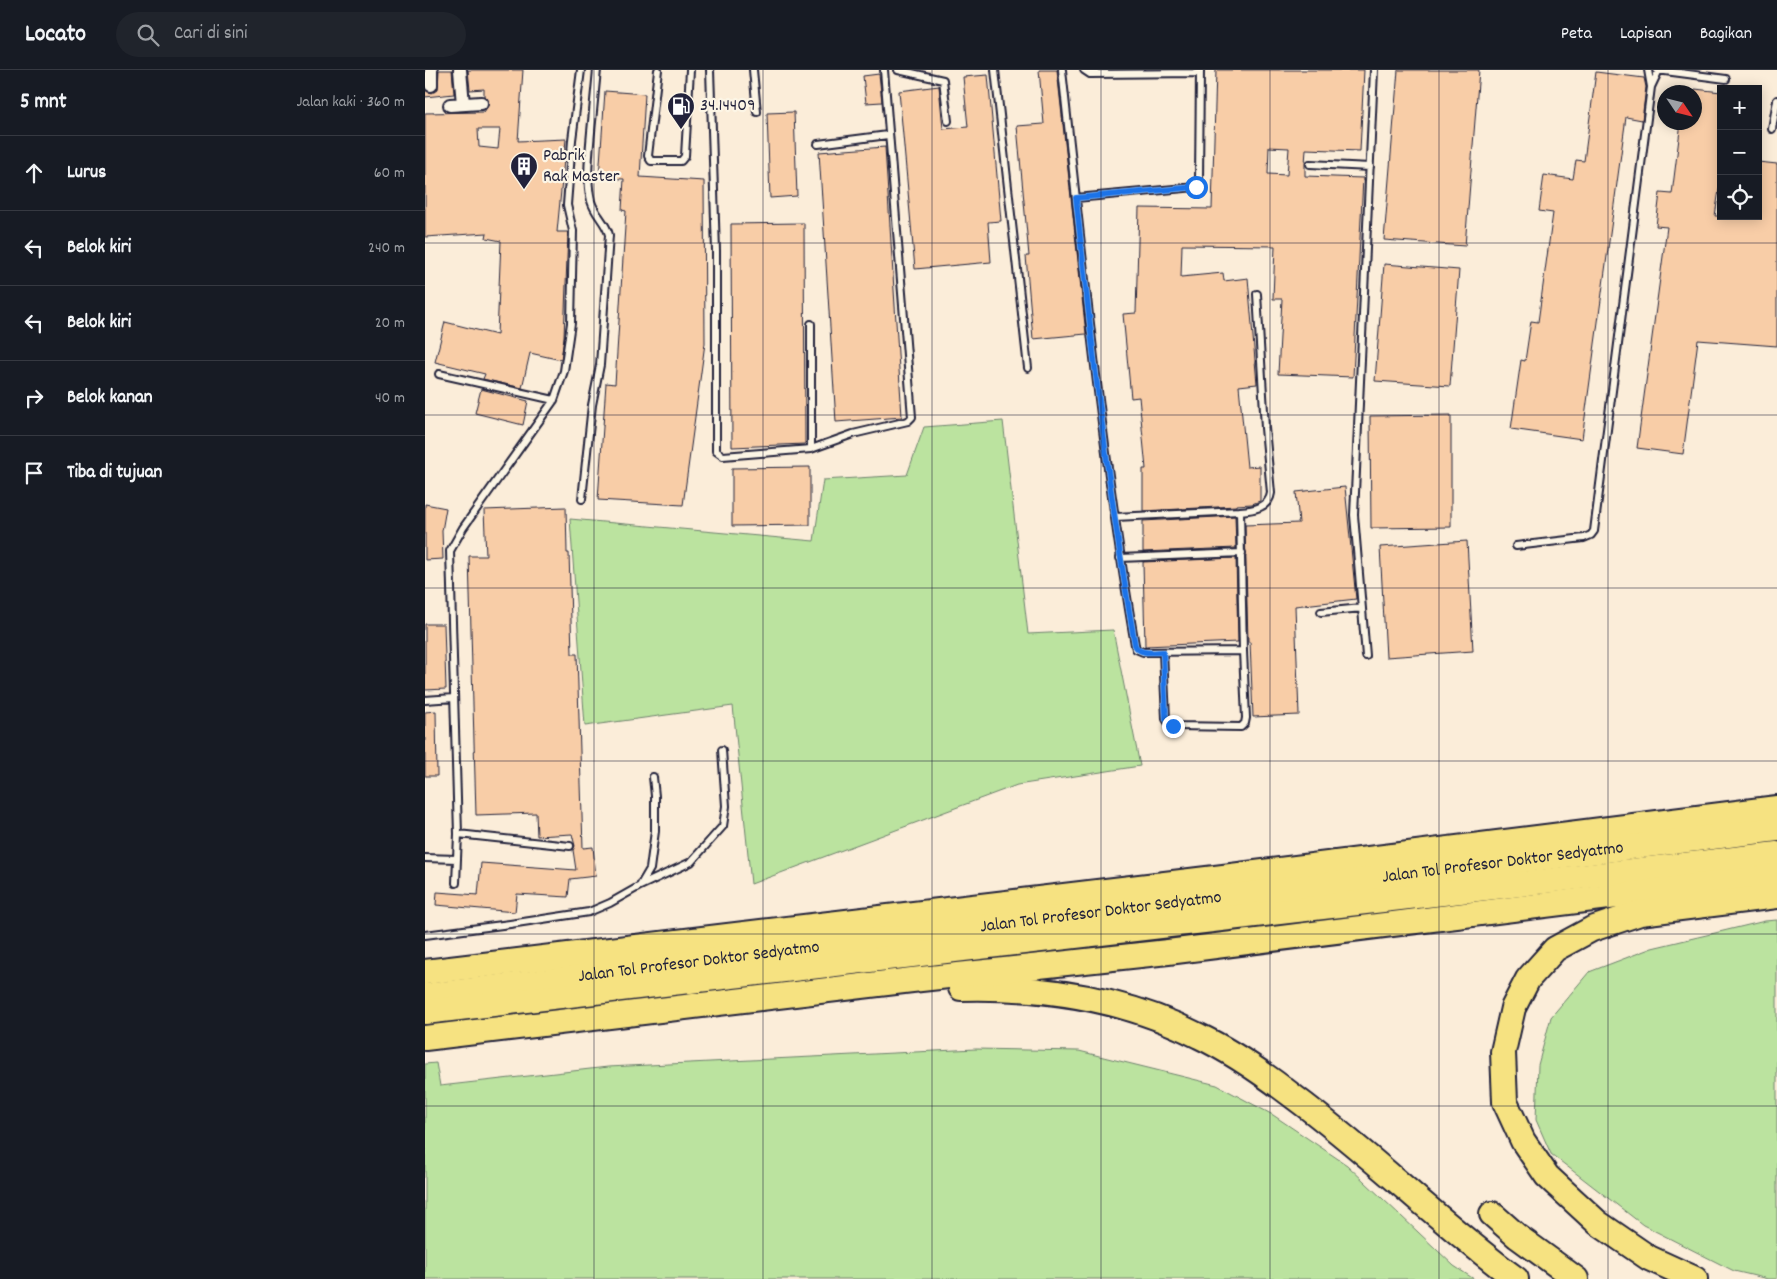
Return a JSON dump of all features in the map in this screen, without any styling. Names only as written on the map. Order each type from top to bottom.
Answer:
[{"type":"highway","name":"Jalan Tol Profesor Doktor Sedyatmo","points":[[425,972],[1215,878],[1777,808]]},
{"type":"highway","name":"Jalan Tol Profesor Doktor Sedyatmo","points":[[425,996],[1777,829]]},
{"type":"highway","name":"Jalan Tol Profesor Doktor Sedyatmo","points":[[425,1012],[1777,854]]},
{"type":"highway","points":[[425,1038],[912,980],[1168,952],[1777,876]]},
{"type":"highway","points":[[1695,1279],[1649,1258],[1598,1223],[1547,1176],[1523,1141],[1505,1102],[1503,1052],[1513,1008],[1528,979],[1555,949],[1592,929],[1640,913],[1777,896]]},
{"type":"highway","points":[[425,1038],[939,988],[1031,989],[1081,997],[1160,1018],[1199,1036],[1235,1056],[1312,1110],[1377,1162],[1468,1242],[1516,1279]]},
{"type":"highway","points":[[1492,1214],[1524,1242],[1576,1279]]},
{"type":"street","points":[[431,70],[431,85]]},
{"type":"street","points":[[460,70],[463,104]]},
{"type":"street","points":[[450,106],[481,104]]},
{"type":"lane","points":[[456,883],[458,834],[450,551],[463,528],[554,400],[564,371],[571,324],[573,231],[567,205],[572,140],[581,70]]},
{"type":"lane","points":[[582,499],[592,406],[600,365],[609,235],[607,226],[596,212],[588,187],[597,70]]},
{"type":"lane","points":[[658,70],[648,156],[651,160],[681,161],[685,156],[690,70]]},
{"type":"lane","points":[[710,70],[716,251],[716,451],[723,456],[811,448],[853,434],[908,421],[912,417],[884,70]]},
{"type":"lane","points":[[753,70],[757,112]]},
{"type":"lane","points":[[898,70],[943,80],[948,121]]},
{"type":"lane","points":[[995,70],[1028,368]]},
{"type":"lane","points":[[1062,70],[1093,349],[1120,558],[1136,649],[1143,652],[1243,651]]},
{"type":"lane","points":[[1076,198],[1196,187],[1199,180],[1200,71],[1090,74],[1084,70]]},
{"type":"lane","points":[[1366,656],[1354,515],[1374,70]]},
{"type":"lane","points":[[1647,70],[1651,87]]},
{"type":"lane","points":[[1516,546],[1584,538],[1591,535],[1594,531],[1651,87],[1658,70],[1726,79]]},
{"type":"lane","points":[[1773,129],[1777,100]]},
{"type":"lane","points":[[818,144],[888,135]]},
{"type":"lane","points":[[1310,164],[1370,167]]},
{"type":"lane","points":[[1115,517],[1241,511],[1265,505],[1269,502],[1271,493],[1257,294]]},
{"type":"lane","points":[[811,324],[811,448]]},
{"type":"lane","points":[[439,374],[554,400]]},
{"type":"lane","points":[[1163,652],[1166,719],[1168,722],[1173,726],[1241,727],[1245,723],[1247,718],[1243,651],[1241,511]]},
{"type":"lane","points":[[1120,558],[1242,552]]},
{"type":"lane","points":[[1321,612],[1362,608]]},
{"type":"lane","points":[[425,700],[453,698]]},
{"type":"lane","points":[[425,935],[589,912],[691,862],[723,826],[726,806],[722,750]]},
{"type":"lane","points":[[640,886],[650,869],[655,831],[653,777]]},
{"type":"lane","points":[[458,834],[570,846]]},
{"type":"lane","points":[[425,858],[457,859]]},
{"type":"green space","points":[[1003,421],[1028,634],[1113,630],[1140,766],[1017,785],[751,884],[733,706],[585,726],[570,519],[814,541],[823,480],[907,475],[924,427]]},
{"type":"green space","points":[[1777,920],[1777,1279],[1768,1279],[1734,1271],[1643,1225],[1551,1154],[1536,1120],[1538,1065],[1551,1017],[1589,972],[1652,948],[1765,921]]},
{"type":"green space","points":[[976,1049],[1079,1051],[1217,1085],[1273,1115],[1347,1165],[1454,1266],[1474,1279],[425,1279],[425,1064],[436,1063],[440,1086],[608,1067]]},
{"type":"building","points":[[439,70],[452,70],[454,94],[425,97],[425,90],[431,93],[438,89]]},
{"type":"building","points":[[468,70],[523,70],[518,141],[566,139],[557,232],[568,232],[564,337],[561,360],[530,353],[522,388],[483,379],[485,374],[435,362],[445,322],[497,335],[501,241],[486,238],[487,233],[425,237],[425,113],[484,112],[488,106],[488,99],[484,96],[484,89],[470,90]],"holes":[[[478,129],[500,129],[498,149],[479,147]]]},
{"type":"building","points":[[1039,70],[1057,70],[1086,334],[1033,339],[1026,256],[1029,256],[1017,126],[1044,124]]},
{"type":"building","points":[[1216,70],[1364,70],[1360,151],[1306,149],[1305,164],[1305,176],[1363,178],[1353,377],[1278,374],[1282,299],[1273,299],[1275,246],[1182,245],[1181,277],[1223,273],[1224,281],[1248,278],[1257,384],[1239,386],[1247,467],[1260,466],[1260,501],[1236,506],[1143,511],[1143,469],[1146,469],[1139,397],[1131,398],[1123,314],[1136,313],[1139,208],[1212,209]],"holes":[[[1269,147],[1289,148],[1287,175],[1268,174]]]},
{"type":"building","points":[[1398,70],[1479,70],[1465,246],[1384,240]]},
{"type":"building","points":[[1596,72],[1644,78],[1646,87],[1642,120],[1626,117],[1582,439],[1511,429],[1521,360],[1525,361],[1531,321],[1538,322],[1553,213],[1539,211],[1544,175],[1573,179],[1576,160],[1584,161]]},
{"type":"building","points":[[879,74],[882,102],[866,103],[863,76]]},
{"type":"building","points":[[988,75],[1001,221],[988,222],[991,262],[915,269],[899,91],[939,86],[943,129],[968,127],[963,77]]},
{"type":"building","points":[[1702,90],[1717,92],[1717,203],[1715,216],[1717,216],[1717,220],[1762,220],[1762,162],[1777,164],[1777,346],[1698,340],[1683,454],[1637,448],[1667,227],[1656,226],[1660,193],[1672,194],[1680,130],[1702,130]]},
{"type":"building","points":[[605,91],[645,94],[640,177],[704,181],[705,343],[683,505],[598,500],[606,383],[615,384],[626,211],[622,210],[624,179],[599,178]]},
{"type":"building","points":[[794,112],[797,196],[770,198],[767,113]]},
{"type":"building","points":[[885,147],[902,417],[836,422],[819,152]]},
{"type":"building","points":[[804,223],[805,444],[732,447],[731,224]]},
{"type":"building","points":[[1384,264],[1459,270],[1450,386],[1375,381]]},
{"type":"building","points":[[481,389],[528,401],[523,425],[475,413]]},
{"type":"building","points":[[1451,415],[1451,527],[1371,528],[1370,416]]},
{"type":"building","points":[[810,467],[810,525],[732,526],[732,468]]},
{"type":"building","points":[[1345,487],[1356,599],[1295,606],[1299,715],[1253,717],[1250,642],[1248,642],[1245,525],[1299,523],[1296,492]]},
{"type":"building","points":[[425,504],[446,508],[442,531],[443,559],[425,560]]},
{"type":"building","points":[[566,507],[572,654],[577,654],[583,848],[593,847],[596,876],[570,879],[568,897],[517,894],[515,912],[436,905],[437,892],[478,895],[481,863],[576,870],[573,850],[575,846],[572,834],[537,836],[536,813],[476,815],[469,556],[486,556],[484,510]]},
{"type":"building","points":[[1235,516],[1236,548],[1143,552],[1143,521]]},
{"type":"building","points":[[1467,541],[1473,651],[1386,657],[1380,547]]},
{"type":"building","points":[[1236,558],[1238,642],[1145,646],[1143,562]]},
{"type":"building","points":[[425,624],[444,624],[446,689],[425,690]]},
{"type":"building","points":[[436,711],[437,776],[425,776],[425,712]]},
{"type":"place","name":"34.14409","points":[[681,130]]},
{"type":"place","name":"Pabrik Rak Master","points":[[524,190]]},
{"type":"route","points":[[1173,726],[1166,719],[1163,652],[1139,651],[1135,645],[1122,572],[1093,349],[1076,198],[1196,187]]}]
